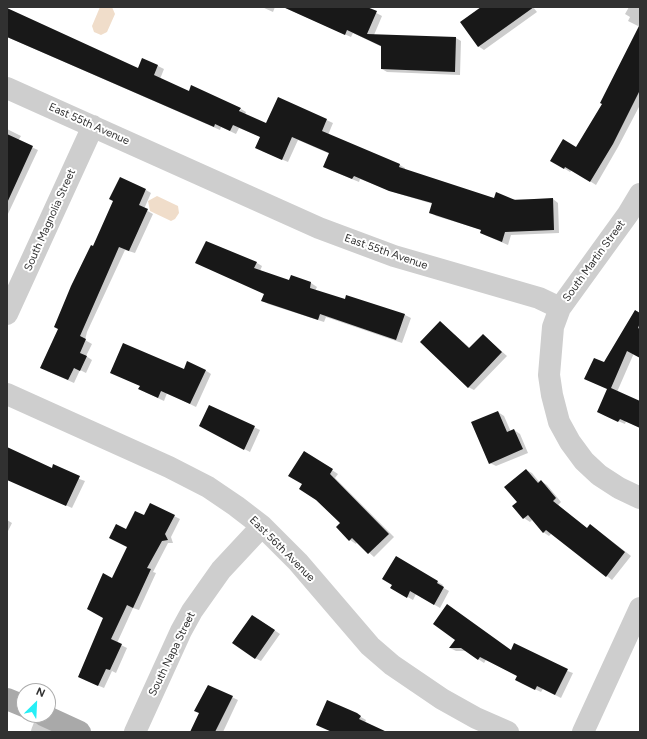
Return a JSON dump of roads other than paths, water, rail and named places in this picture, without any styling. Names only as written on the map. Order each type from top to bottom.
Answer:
[{"type":"main road","points":[[51,723],[80,732]]},
{"type":"street","name":"East 55th Avenue","points":[[7,88],[319,228],[359,244],[441,271],[539,298],[560,308]]},
{"type":"street","name":"South Magnolia Street","points":[[7,314],[93,126]]},
{"type":"street","name":"South Martin Street","points":[[560,308],[628,214],[640,194]]},
{"type":"street","points":[[560,308],[553,327],[549,375],[552,395],[559,422],[570,442],[584,461],[599,475],[618,488],[640,498]]},
{"type":"street","name":"East 56th Avenue","points":[[7,394],[169,467],[208,487],[262,526],[298,562],[370,646],[392,665],[442,699],[508,732]]},
{"type":"street","name":"South Napa Street","points":[[134,732],[181,631],[192,611],[221,570],[262,526]]},
{"type":"street","points":[[583,732],[640,608]]}]
